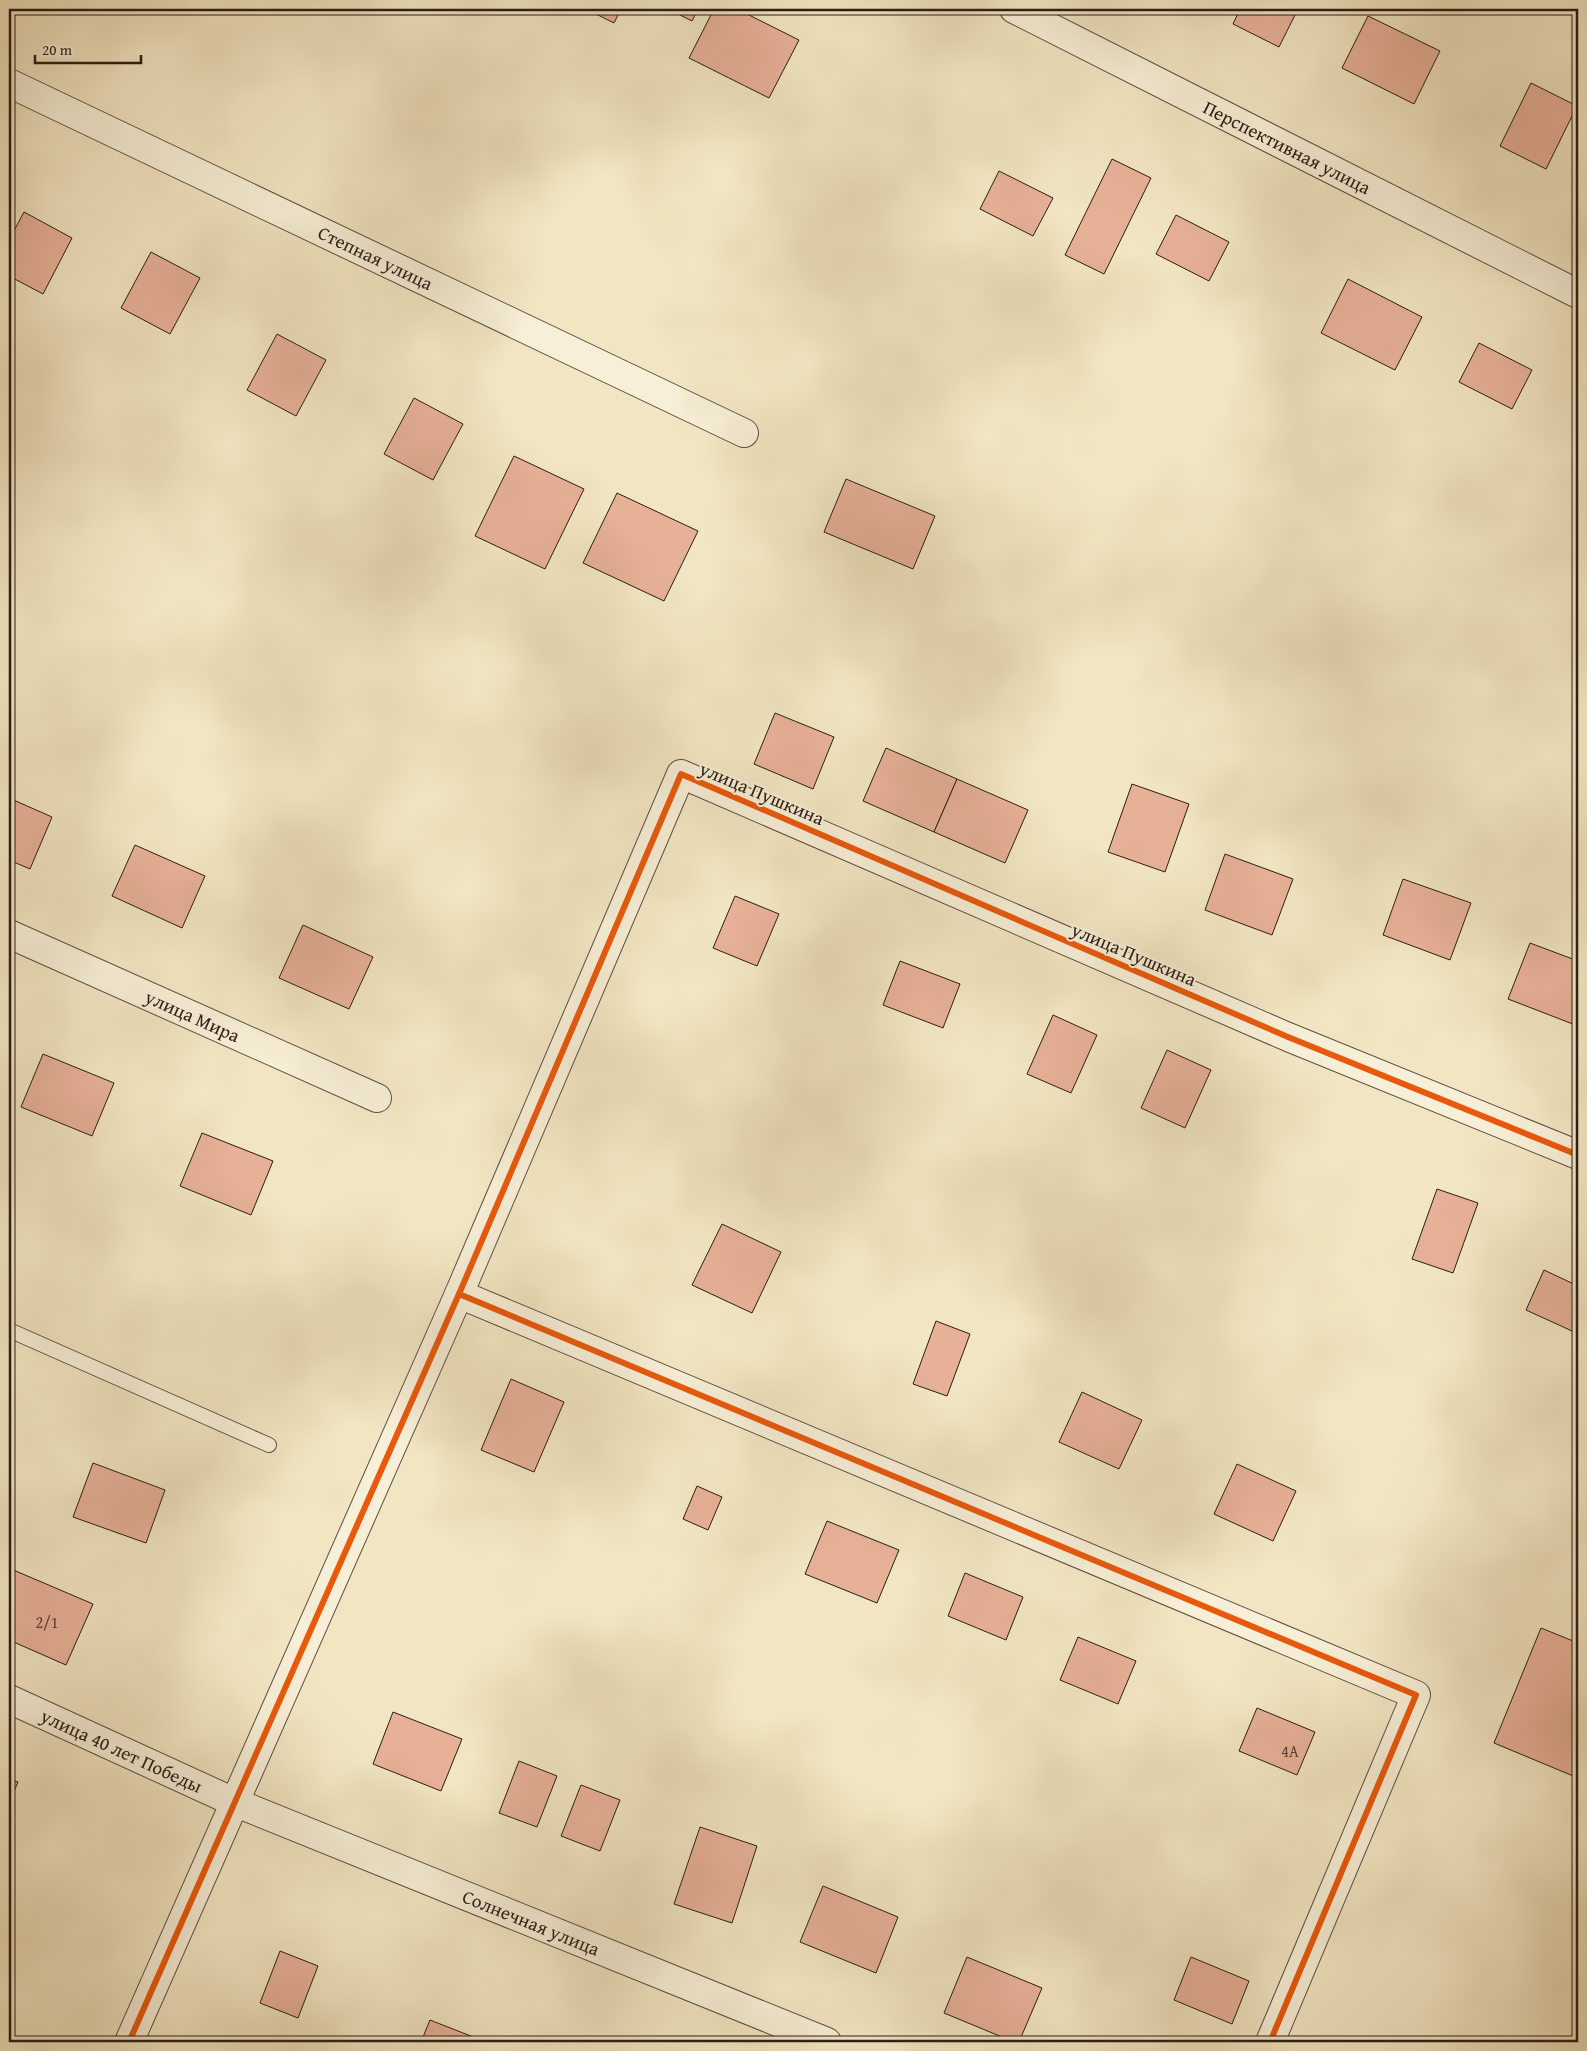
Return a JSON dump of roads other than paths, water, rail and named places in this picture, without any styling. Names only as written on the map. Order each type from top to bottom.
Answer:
[{"type":"street","name":"Перспективная улица","points":[[1014,9],[1570,290]]},
{"type":"street","name":"Степная улица","points":[[9,83],[744,433]]},
{"type":"street","name":"улица Пушкина","points":[[459,1294],[681,774],[1288,1037],[1578,1155]]},
{"type":"street","name":"улица Мира","points":[[9,934],[377,1098]]},
{"type":"street","points":[[129,2042],[459,1294],[1416,1695],[1270,2042]]},
{"type":"street","name":"улица 40 лет Победы","points":[[9,1699],[234,1802]]},
{"type":"street","name":"Солнечная улица","points":[[234,1802],[827,2042]]},
{"type":"lane","points":[[9,1330],[269,1446]]}]
